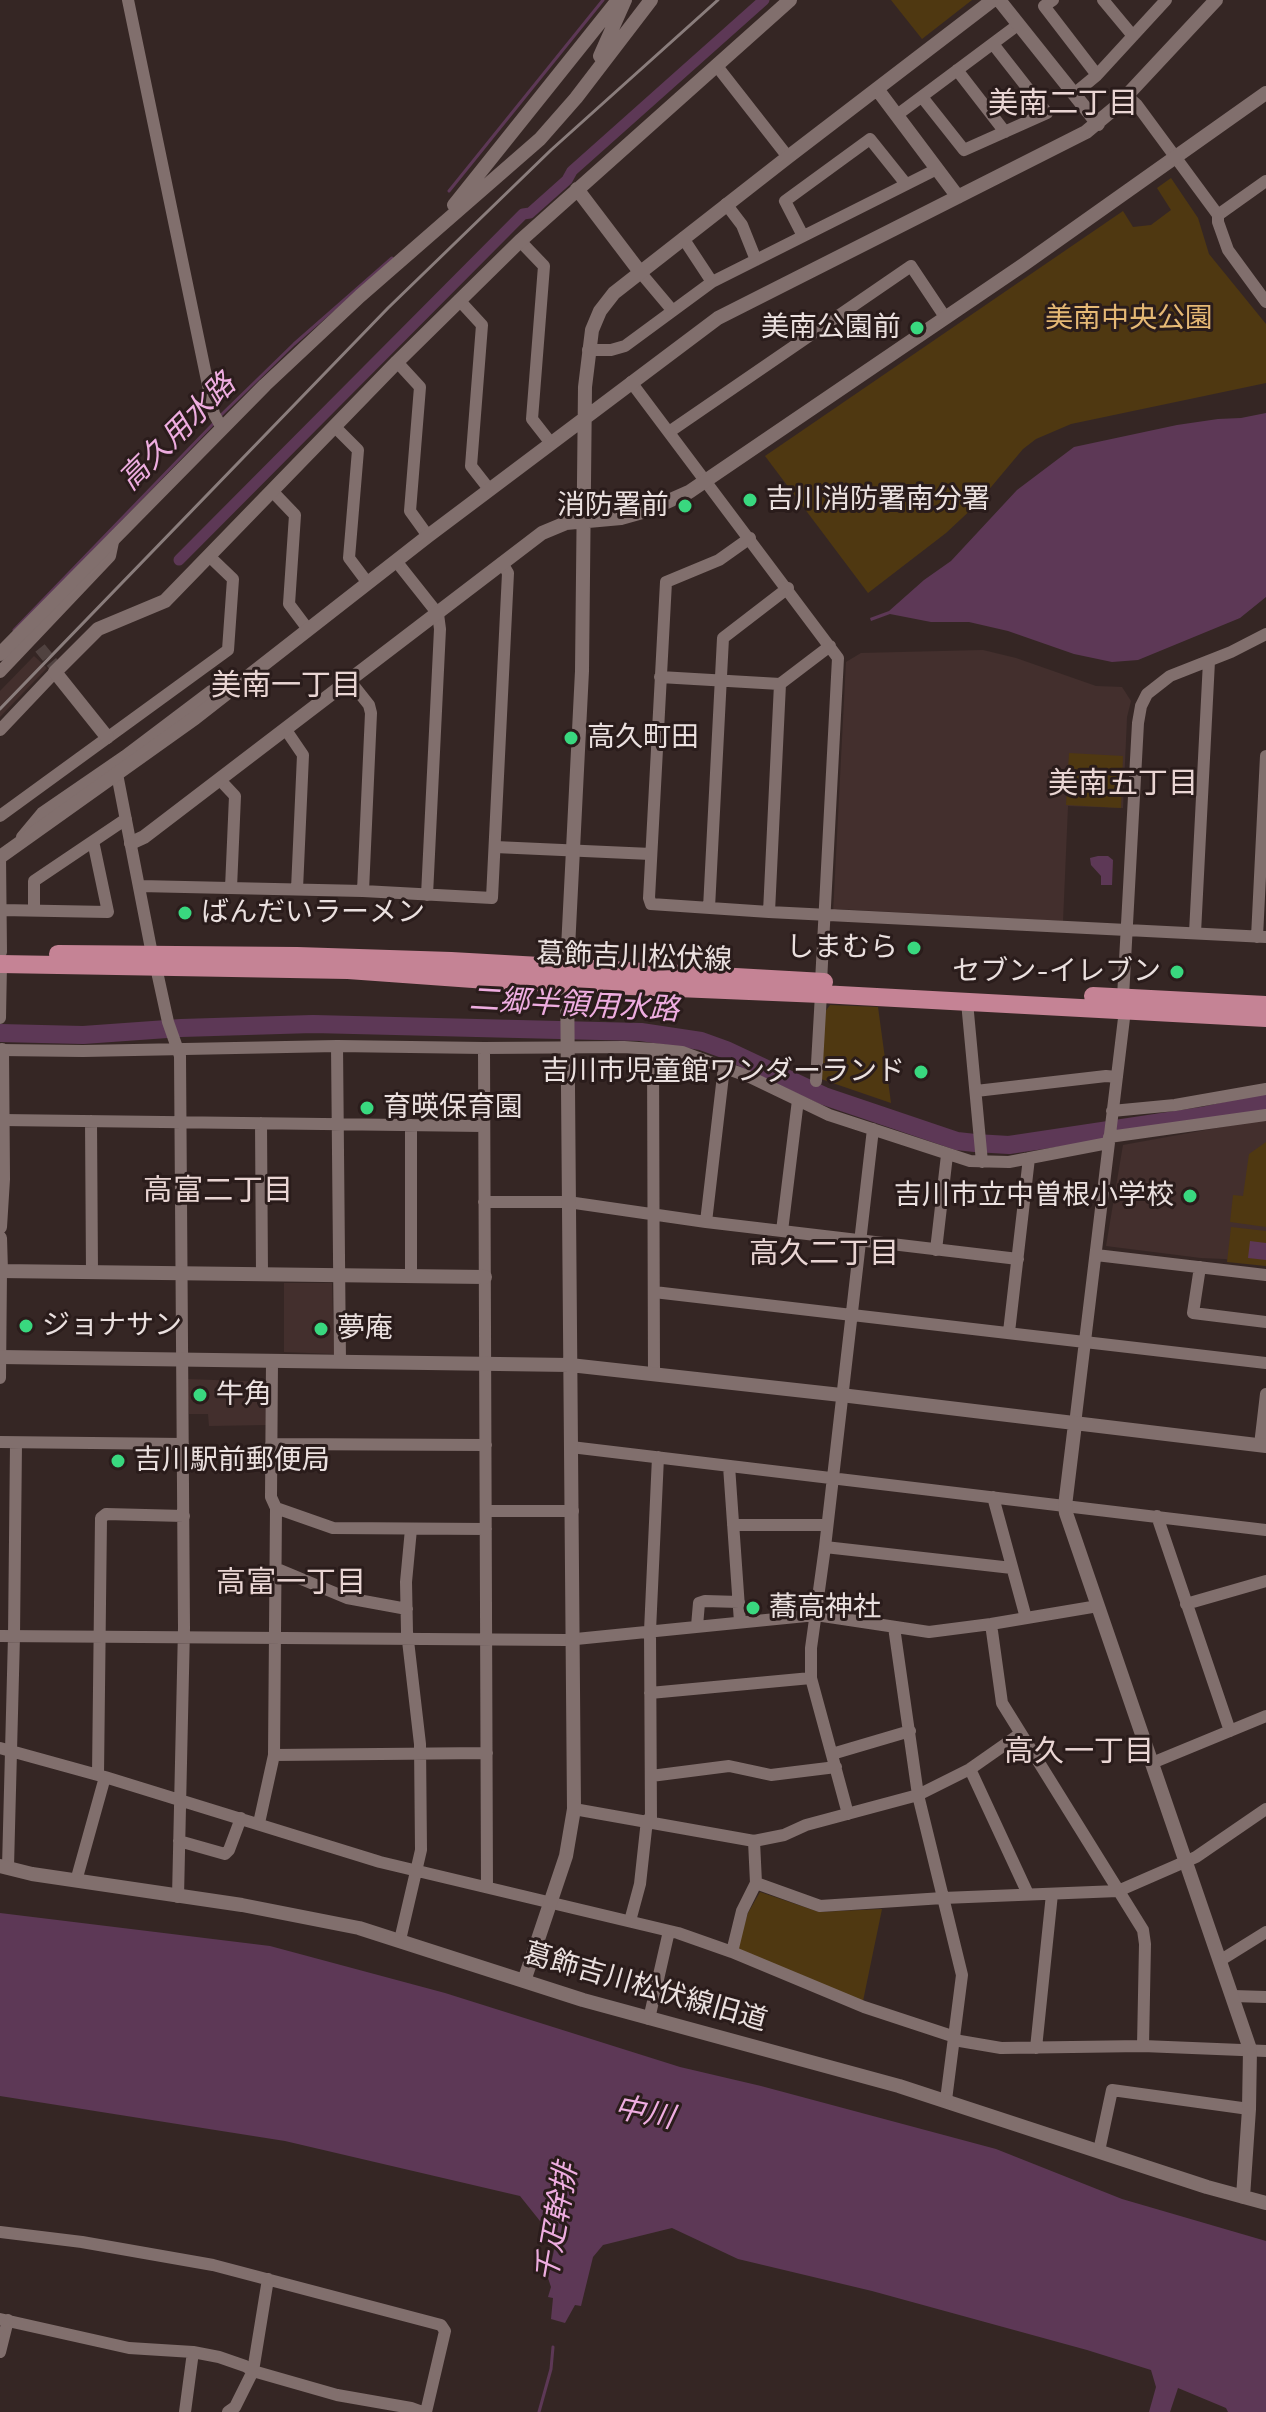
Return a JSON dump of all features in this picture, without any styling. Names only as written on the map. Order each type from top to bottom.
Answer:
[{"type":"main road","name":"葛飾吉川松伏線","points":[[1,958],[154,960],[821,988],[1124,1004],[1266,1018]]},
{"type":"main road","name":"葛飾吉川松伏線","points":[[821,988],[967,1002],[1266,1005]]},
{"type":"street","points":[[128,0],[218,422]]},
{"type":"street","points":[[429,236],[618,0]]},
{"type":"street","points":[[586,85],[625,0]]},
{"type":"street","points":[[0,654],[114,537],[218,422],[540,139],[651,0]]},
{"type":"street","points":[[0,730],[98,629],[165,601],[397,362],[520,241],[790,0]]},
{"type":"street","points":[[524,1981],[566,1856],[574,1809],[566,1024],[582,671],[584,418],[592,330],[600,311],[614,293],[993,0]]},
{"type":"street","points":[[999,0],[1098,124]]},
{"type":"street","points":[[1053,0],[1044,6],[1097,75]]},
{"type":"street","points":[[1103,0],[1133,36]]},
{"type":"street","points":[[0,1018],[0,856],[244,680],[367,582],[698,332],[738,306],[1073,141],[1098,124],[1216,0]]},
{"type":"street","points":[[1074,94],[1097,75],[1161,2]]},
{"type":"street","points":[[897,115],[1019,24]]},
{"type":"street","points":[[922,97],[964,150],[1047,113],[993,44]]},
{"type":"street","points":[[716,65],[788,157]]},
{"type":"street","points":[[957,70],[1005,132]]},
{"type":"street","points":[[877,89],[958,197]]},
{"type":"street","points":[[131,843],[144,837],[553,527],[621,518],[646,511],[706,481],[1266,93]]},
{"type":"street","points":[[1127,96],[1137,105],[1218,215],[1228,250],[1266,302]]},
{"type":"street","points":[[803,236],[785,201],[870,139],[906,184]]},
{"type":"street","points":[[588,350],[611,350],[625,346],[712,282],[937,169]]},
{"type":"street","points":[[1218,215],[1264,186]]},
{"type":"street","points":[[577,189],[672,310]]},
{"type":"street","points":[[726,204],[742,225],[756,260]]},
{"type":"street","points":[[683,238],[712,282]]},
{"type":"street","points":[[520,241],[544,266],[532,419],[550,442]]},
{"type":"street","points":[[669,432],[911,266],[945,317]]},
{"type":"street","points":[[459,300],[482,325],[471,466],[489,489]]},
{"type":"street","points":[[397,362],[420,387],[410,511],[428,536]]},
{"type":"street","points":[[631,382],[838,658],[816,1081]]},
{"type":"street","points":[[334,426],[358,450],[349,558],[367,582]]},
{"type":"street","points":[[272,491],[295,515],[289,604],[307,628]]},
{"type":"street","points":[[0,672],[36,643],[110,556],[114,537]]},
{"type":"street","points":[[750,538],[719,560],[666,582],[651,904],[1261,937],[1266,756]]},
{"type":"street","points":[[0,816],[228,650],[233,579],[209,556]]},
{"type":"street","points":[[396,561],[438,614],[440,629],[427,895]]},
{"type":"street","points":[[140,886],[363,891],[492,898],[508,573],[502,563]]},
{"type":"street","points":[[709,908],[723,638],[788,588]]},
{"type":"street","points":[[1243,2197],[1250,2049],[1065,1506],[1124,1004],[1141,706],[1147,694],[1162,681],[1265,636]]},
{"type":"street","points":[[660,677],[780,684],[830,646]]},
{"type":"street","points":[[1195,933],[1209,661]]},
{"type":"street","points":[[55,672],[125,756]]},
{"type":"street","points":[[15,846],[42,813],[211,691],[244,680]]},
{"type":"street","points":[[350,681],[369,705],[371,713],[363,891]]},
{"type":"street","points":[[769,912],[780,684]]},
{"type":"street","points":[[286,730],[303,755],[297,889]]},
{"type":"street","points":[[117,774],[154,960],[180,1056],[184,1638],[178,1897]]},
{"type":"street","points":[[220,780],[235,796],[231,888]]},
{"type":"street","points":[[34,910],[34,881],[126,819]]},
{"type":"street","points":[[1,910],[108,912],[93,841]]},
{"type":"street","points":[[495,847],[651,854]]},
{"type":"street","points":[[967,1002],[982,1162]]},
{"type":"street","points":[[0,1227],[1,1050],[83,1051],[176,1044],[484,1048],[566,1044],[682,1052],[724,1067],[829,1115],[947,1155],[982,1162],[1029,1158],[1108,1140],[1266,1115]]},
{"type":"street","points":[[337,1046],[340,1362]]},
{"type":"street","points":[[484,1048],[487,1887]]},
{"type":"street","points":[[653,1049],[654,1374]]},
{"type":"street","points":[[706,1222],[724,1067]]},
{"type":"street","points":[[976,1091],[1117,1077]]},
{"type":"street","points":[[1112,1115],[1266,1089]]},
{"type":"street","points":[[782,1231],[798,1100]]},
{"type":"street","points":[[2,1120],[483,1126]]},
{"type":"street","points":[[91,1121],[92,1273]]},
{"type":"street","points":[[261,1123],[262,1275]]},
{"type":"street","points":[[411,1125],[411,1277]]},
{"type":"street","points":[[848,1814],[811,1678],[811,1648],[873,1129]]},
{"type":"street","points":[[936,1250],[947,1155]]},
{"type":"street","points":[[1009,1332],[1029,1158]]},
{"type":"street","points":[[484,1202],[568,1202],[706,1222],[1018,1259]]},
{"type":"street","points":[[0,1238],[0,1378]]},
{"type":"street","points":[[1096,1255],[1266,1275]]},
{"type":"street","points":[[1200,1267],[1193,1313],[1266,1322]]},
{"type":"street","points":[[1,1271],[485,1277]]},
{"type":"street","points":[[654,1292],[1266,1363]]},
{"type":"street","points":[[0,1357],[570,1365],[1263,1446],[1266,1394]]},
{"type":"street","points":[[259,1823],[274,1755],[276,1508],[271,1497],[272,1361]]},
{"type":"street","points":[[0,1442],[183,1444]]},
{"type":"street","points":[[4,1866],[6,1750],[14,1636],[16,1443]]},
{"type":"street","points":[[271,1444],[486,1445]]},
{"type":"street","points":[[571,1447],[1266,1530]]},
{"type":"street","points":[[630,1921],[640,1884],[649,1821],[650,1631],[658,1457]]},
{"type":"street","points":[[729,1466],[740,1622]]},
{"type":"street","points":[[0,1483],[15,1484]]},
{"type":"street","points":[[993,1497],[1026,1618]]},
{"type":"street","points":[[276,1508],[333,1528],[486,1529]]},
{"type":"street","points":[[486,1511],[573,1511]]},
{"type":"street","points":[[76,1881],[102,1776],[99,1637],[101,1518],[106,1514],[184,1516]]},
{"type":"street","points":[[1157,1516],[1230,1731]]},
{"type":"street","points":[[733,1525],[827,1525]]},
{"type":"street","points":[[400,1940],[421,1850],[420,1754],[408,1639],[406,1582],[411,1529]]},
{"type":"street","points":[[825,1547],[1012,1568]]},
{"type":"street","points":[[275,1568],[347,1598],[407,1609]]},
{"type":"street","points":[[1186,1604],[1266,1581]]},
{"type":"street","points":[[697,1626],[699,1603],[739,1602]]},
{"type":"street","points":[[0,1636],[572,1640],[816,1615],[929,1632],[1098,1606]]},
{"type":"street","points":[[991,1624],[1002,1703],[1143,1930],[1143,2046]]},
{"type":"street","points":[[894,1627],[918,1795],[962,1975],[946,2100]]},
{"type":"street","points":[[650,1693],[811,1678]]},
{"type":"street","points":[[1152,1763],[1266,1716]]},
{"type":"street","points":[[832,1754],[910,1731]]},
{"type":"street","points":[[574,1809],[754,1841],[918,1795],[970,1769],[1020,1734]]},
{"type":"street","points":[[6,1750],[259,1823],[380,1862],[669,1931],[732,1952],[864,2007],[954,2038],[1001,2048],[1143,2046],[1266,2051]]},
{"type":"street","points":[[274,1755],[487,1753]]},
{"type":"street","points":[[651,1776],[729,1766],[771,1775],[836,1767]]},
{"type":"street","points":[[970,1769],[1028,1894]]},
{"type":"street","points":[[756,1883],[820,1906],[1118,1891],[1186,1862],[1266,1809]]},
{"type":"street","points":[[179,1841],[225,1854],[241,1818]]},
{"type":"street","points":[[732,1952],[742,1911],[756,1883],[754,1841]]},
{"type":"street","name":"葛飾吉川松伏線旧道","points":[[4,1866],[32,1874],[323,1920],[400,1940],[649,2019],[946,2100],[1266,2203]]},
{"type":"street","points":[[1036,2048],[1052,1894]]},
{"type":"street","points":[[649,2019],[669,1931]]},
{"type":"street","points":[[1221,1960],[1266,1932]]},
{"type":"street","points":[[1233,1996],[1266,1997]]},
{"type":"street","points":[[1099,2151],[1112,2090],[1249,2109]]},
{"type":"street","points":[[0,2232],[180,2258],[441,2325],[445,2331],[424,2412],[337,2395],[253,2371],[219,2357],[129,2348],[4,2319],[0,2352]]},
{"type":"street","points":[[228,2412],[235,2407],[253,2371],[268,2279]]},
{"type":"street","points":[[185,2412],[193,2352]]},
{"type":"shaded area","points":[[983,650],[1096,686],[1122,687],[1131,701],[1127,717],[1123,808],[1068,806],[1063,921],[837,909],[833,914],[846,662],[861,653]]},
{"type":"shaded area","points":[[34,656],[47,668],[0,717],[0,691]]},
{"type":"shaded area","name":"吉川市立中曽根小学校","points":[[1266,1119],[1266,1266],[1106,1246],[1123,1145]]},
{"type":"shaded area","points":[[284,1283],[332,1283],[334,1354],[284,1352]]},
{"type":"shaded area","points":[[187,1379],[268,1382],[266,1425],[209,1426],[208,1414],[189,1414]]},
{"type":"green space","points":[[891,0],[972,0],[922,39]]},
{"type":"green space","name":"美南中央公園","points":[[1171,178],[1198,218],[1209,254],[1266,324],[1266,383],[1071,424],[1036,439],[1023,449],[976,505],[946,533],[868,593],[765,456],[1123,211],[1133,227],[1151,225],[1171,210],[1157,188]]},
{"type":"green space","points":[[1069,753],[1123,756],[1121,808],[1066,805]]},
{"type":"green space","points":[[830,1005],[878,1007],[891,1103],[821,1079],[825,1012]]},
{"type":"green space","points":[[1266,1142],[1266,1227],[1230,1222],[1233,1195],[1243,1196],[1249,1154]]},
{"type":"green space","points":[[1231,1227],[1266,1231],[1266,1266],[1227,1262]]},
{"type":"green space","points":[[760,1892],[819,1912],[882,1909],[863,2001],[736,1950],[748,1913]]},
{"type":"water","points":[[1266,413],[1266,597],[1240,618],[1138,660],[1112,662],[1074,654],[1008,631],[969,622],[931,622],[890,614],[871,621],[870,618],[889,611],[951,561],[1017,490],[1074,447],[1177,425]]},
{"type":"water","points":[[1108,856],[1113,860],[1112,885],[1101,885],[1101,876],[1091,865],[1090,858]]},
{"type":"water","points":[[1250,1241],[1266,1243],[1266,1260],[1248,1258]]},
{"type":"water","name":"中川","points":[[0,1913],[270,1946],[445,1993],[680,2067],[996,2149],[1122,2199],[1266,2241],[1266,2412],[1228,2412],[1226,2408],[1178,2388],[1170,2412],[1149,2412],[1156,2387],[1151,2370],[872,2291],[738,2259],[672,2228],[603,2245],[593,2257],[581,2306],[575,2305],[565,2323],[551,2319],[553,2298],[548,2297],[551,2287],[548,2278],[556,2241],[520,2196],[285,2141],[0,2096]]},
{"type":"waterway","name":"高久用水路","points":[[449,191],[603,0]]},
{"type":"waterway","points":[[179,560],[523,214],[530,213],[567,180],[572,171],[764,0]]},
{"type":"waterway","name":"高久用水路","points":[[219,417],[294,344],[392,258]]},
{"type":"waterway","name":"高久用水路","points":[[14,630],[214,423]]},
{"type":"waterway","name":"二郷半領用水路","points":[[0,1033],[83,1035],[313,1024],[641,1032],[701,1041],[824,1096],[957,1141],[1009,1145],[1202,1116],[1266,1102]]},
{"type":"waterway","name":"千疋幹排","points":[[539,2412],[551,2369],[553,2347]]},
{"type":"tunnel","points":[[40,648],[63,676]]},
{"type":"railway","points":[[0,709],[388,308],[551,150],[718,0]]},
{"type":"place","name":"美南公園前","points":[[917,328]]},
{"type":"place","name":"吉川消防署南分署","points":[[750,500]]},
{"type":"place","name":"消防署前","points":[[685,506]]},
{"type":"place","name":"高久町田","points":[[571,738]]},
{"type":"place","name":"ばんだいラーメン","points":[[185,913]]},
{"type":"place","name":"しまむら","points":[[914,948]]},
{"type":"place","name":"セブン-イレブン","points":[[1177,972]]},
{"type":"place","name":"吉川市児童館ワンダーランド","points":[[921,1072]]},
{"type":"place","name":"育暎保育園","points":[[367,1108]]},
{"type":"place","name":"吉川市立中曽根小学校","points":[[1190,1196]]},
{"type":"place","name":"ジョナサン","points":[[26,1326]]},
{"type":"place","name":"夢庵","points":[[321,1329]]},
{"type":"place","name":"牛角","points":[[200,1395]]},
{"type":"place","name":"吉川駅前郵便局","points":[[118,1461]]},
{"type":"place","name":"蕎高神社","points":[[753,1608]]},
{"type":"district","name":"美南二丁目","points":[[1063,105]]},
{"type":"district","name":"美南一丁目","points":[[286,687]]},
{"type":"district","name":"美南五丁目","points":[[1123,785]]},
{"type":"district","name":"高富二丁目","points":[[218,1192]]},
{"type":"district","name":"高久二丁目","points":[[824,1255]]},
{"type":"district","name":"高富一丁目","points":[[291,1584]]},
{"type":"district","name":"高久一丁目","points":[[1079,1753]]}]
